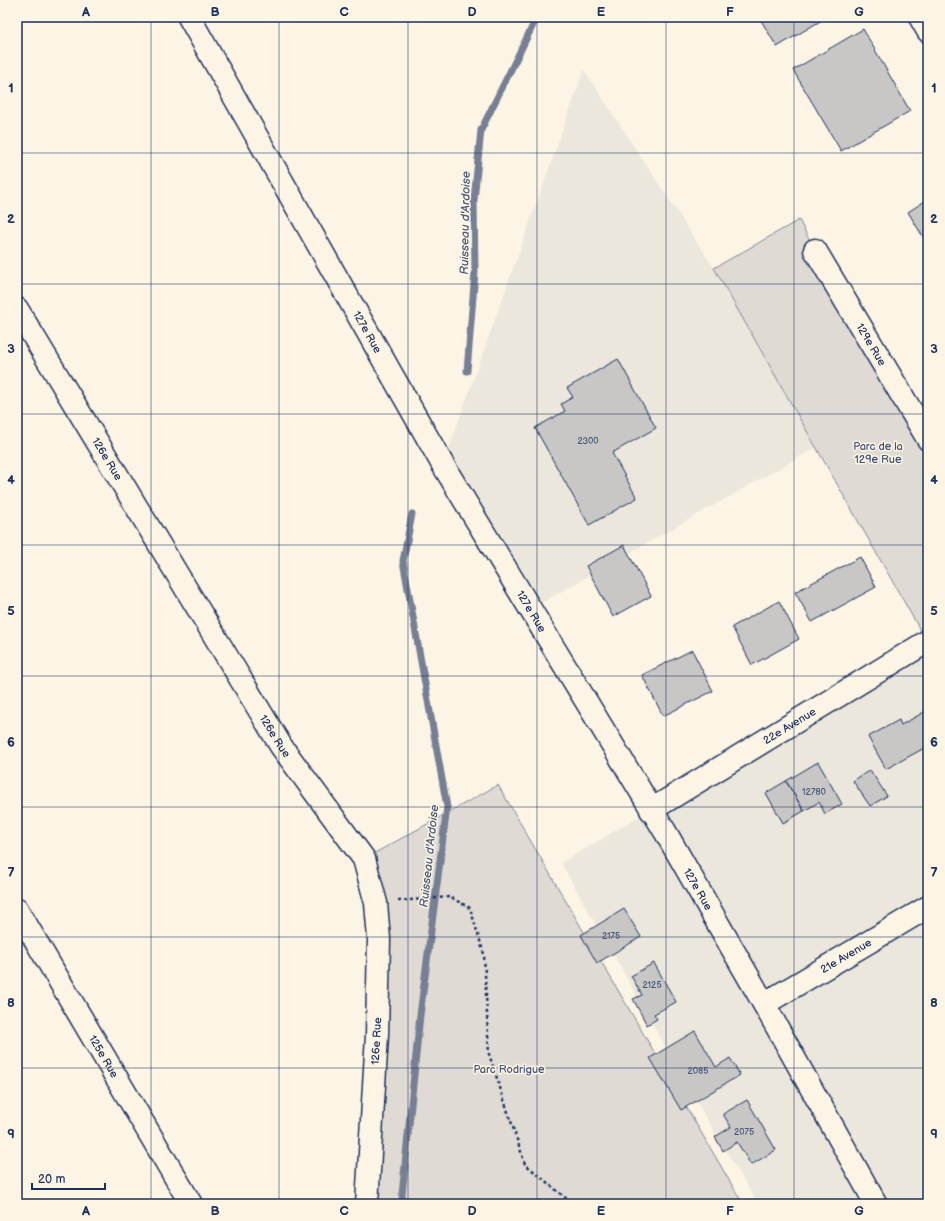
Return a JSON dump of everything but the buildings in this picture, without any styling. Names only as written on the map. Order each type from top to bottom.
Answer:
[{"type":"street","name":"127e Rue","points":[[189,17],[443,465],[651,810],[764,1004],[876,1204]]},
{"type":"street","points":[[920,17],[928,31]]},
{"type":"street","name":"129e Rue","points":[[815,250],[928,439]]},
{"type":"street","name":"126e Rue","points":[[17,309],[281,746],[364,859],[376,903],[379,939],[377,1035],[367,1204]]},
{"type":"street","name":"22e Avenue","points":[[651,810],[928,641]]},
{"type":"street","name":"21e Avenue","points":[[764,1004],[928,907]]},
{"type":"street","name":"125e Rue","points":[[17,909],[191,1204]]},
{"type":"path","points":[[419,900],[450,897],[470,908],[484,954],[489,1054],[525,1164],[573,1204]]},
{"type":"shaded area","points":[[584,70],[714,268],[817,447],[530,609],[443,465]]},
{"type":"shaded area","points":[[928,644],[928,1204],[758,1204],[709,1123],[561,863]]},
{"type":"green space","name":"Parc de la 129e Rue","points":[[799,220],[815,250],[928,439],[927,642],[714,268]]},
{"type":"green space","name":"Parc Rodrigue","points":[[498,785],[743,1204],[367,1204],[377,1035],[364,859]]},
{"type":"waterway","name":"Ruisseau d'Ardoise","points":[[467,371],[475,272],[474,200],[481,130],[537,17]]},
{"type":"waterway","name":"Ruisseau d'Ardoise","points":[[403,1204],[402,1195],[420,1015],[447,807],[403,561],[412,514]]}]
